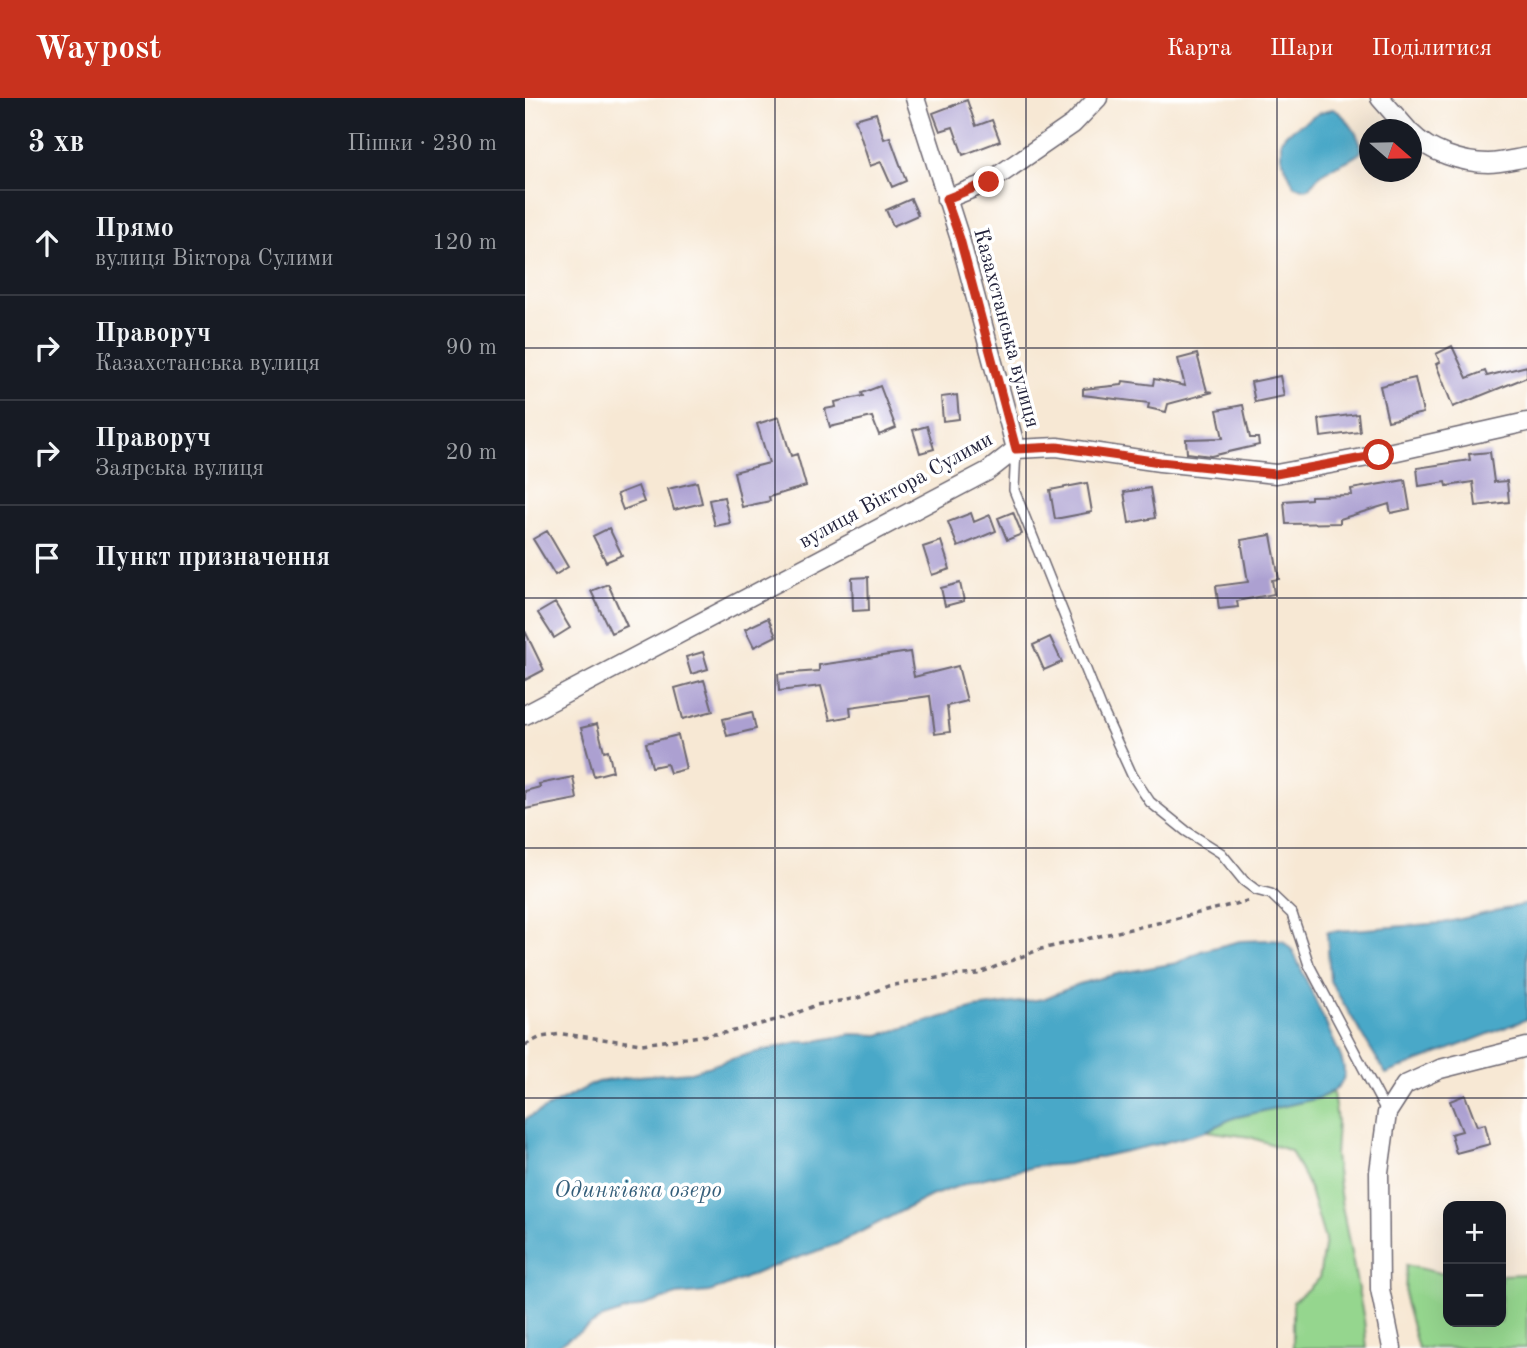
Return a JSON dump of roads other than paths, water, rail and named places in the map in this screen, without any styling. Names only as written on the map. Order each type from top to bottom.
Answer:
[{"type":"street","name":"Казахстанська вулиця","points":[[915,98],[960,239],[1016,449]]},
{"type":"street","points":[[946,199],[989,182],[1073,124],[1098,98]]},
{"type":"street","points":[[1380,98],[1399,119]]},
{"type":"street","points":[[1422,142],[1451,157],[1488,163],[1527,157]]},
{"type":"street","name":"вулиця Віктора Сулими","points":[[525,715],[988,471],[1016,449],[1057,447],[1160,462],[1276,474],[1379,455],[1527,422]]},
{"type":"street","points":[[1392,1348],[1380,1289],[1379,1172],[1387,1113],[1405,1085],[1440,1069],[1527,1047]]},
{"type":"lane","points":[[1016,449],[1014,490],[1096,694],[1132,775],[1150,802],[1186,831],[1221,853],[1244,881],[1256,890],[1271,894],[1292,914],[1309,965],[1387,1113]]},
{"type":"water","points":[[1333,109],[1343,116],[1359,140],[1359,154],[1320,175],[1311,187],[1306,189],[1294,186],[1281,156],[1281,140],[1287,133],[1318,114]]},
{"type":"water","points":[[1527,904],[1527,1019],[1386,1074],[1330,981],[1327,932],[1443,923]]},
{"type":"water","name":"Одинківка озеро","points":[[1240,941],[1283,941],[1293,951],[1340,1055],[1344,1077],[1338,1086],[1327,1094],[1233,1118],[1206,1131],[1163,1143],[1068,1164],[1038,1166],[976,1180],[931,1196],[837,1244],[724,1287],[709,1292],[677,1295],[603,1318],[553,1348],[525,1348],[525,1119],[597,1082],[691,1072],[798,1042],[852,1034],[879,1035],[975,1008],[1043,999],[1079,984],[1120,973],[1177,963],[1201,951]]}]
